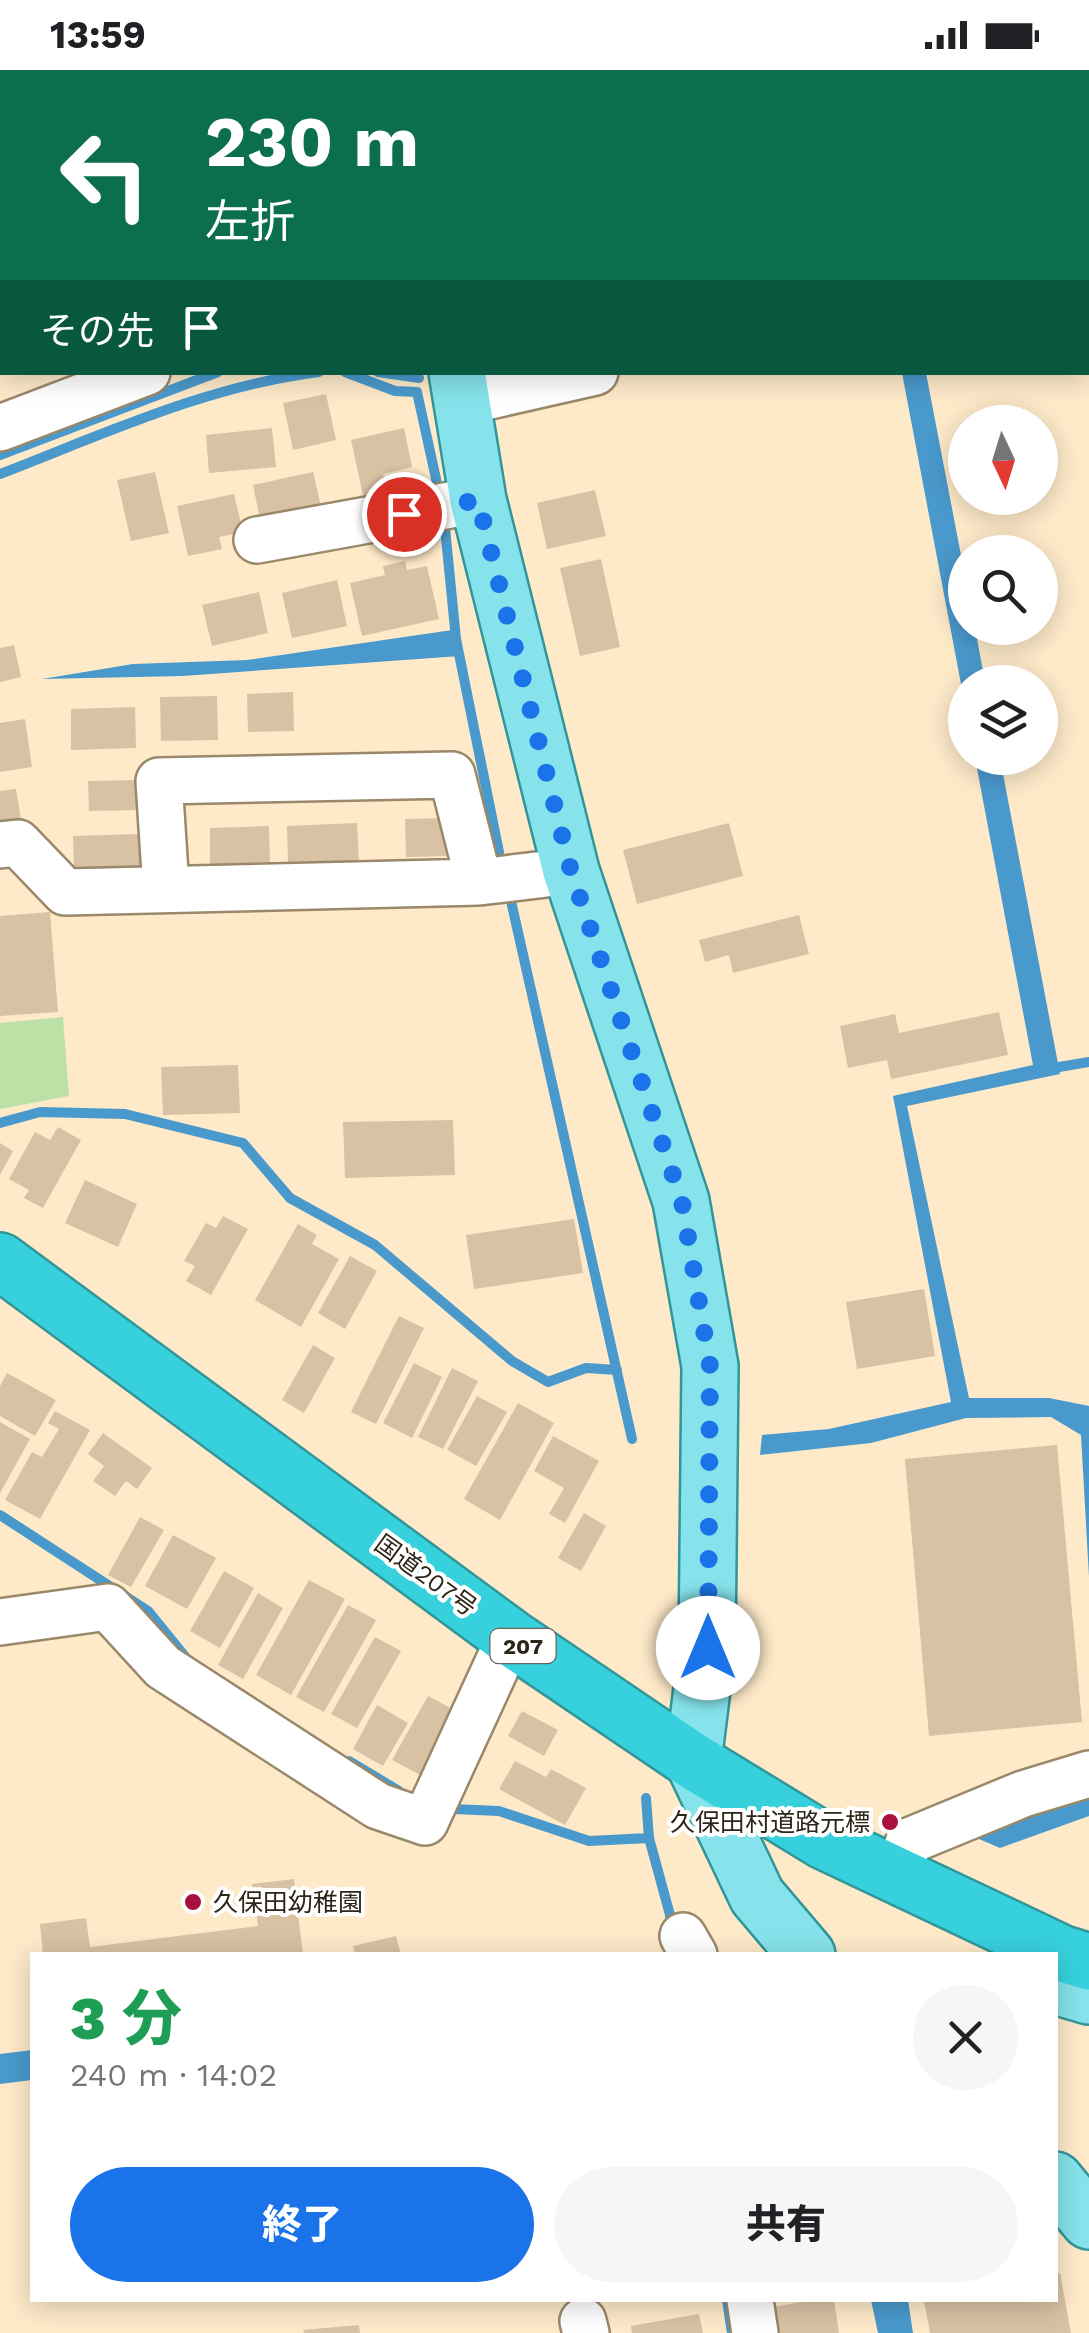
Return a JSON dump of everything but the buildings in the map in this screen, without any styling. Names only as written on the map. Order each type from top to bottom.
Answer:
[{"type":"highway","name":"国道207号","points":[[0,1260],[510,1637],[693,1761],[810,1834],[1063,1954],[1089,1962]]},
{"type":"main road","points":[[460,387],[478,500],[571,871],[682,1202],[710,1366],[708,1648],[693,1761],[757,1896],[804,1952]]},
{"type":"main road","points":[[1058,1987],[1089,1996]]},
{"type":"main road","points":[[1058,2184],[1089,2221]]},
{"type":"street","points":[[0,428],[139,375]]},
{"type":"street","points":[[460,387],[568,375]]},
{"type":"street","points":[[257,540],[478,500]]},
{"type":"street","points":[[166,889],[160,782],[218,780],[452,775],[478,882]]},
{"type":"street","points":[[0,846],[18,843],[65,892],[478,882],[571,871]]},
{"type":"street","points":[[0,1622],[108,1607],[163,1667],[378,1806],[425,1822],[510,1637]]},
{"type":"street","points":[[896,1875],[909,1841],[1023,1794],[1089,1774]]},
{"type":"street","points":[[750,2302],[755,2333]]},
{"type":"green space","points":[[63,1017],[69,1096],[0,1109],[0,1023]]},
{"type":"water","points":[[902,375],[926,375],[948,488],[948,515],[953,515],[957,535],[948,535],[948,615]]},
{"type":"water","points":[[459,629],[460,656],[183,676],[42,679],[133,664],[247,660]]},
{"type":"water","points":[[954,645],[978,645],[982,665],[957,665]]},
{"type":"water","points":[[978,775],[1003,775],[1060,1074],[907,1106],[969,1398],[1049,1398],[1089,1406],[1089,1577],[1081,1435],[1051,1417],[966,1418],[871,1443],[760,1455],[762,1435],[829,1429],[951,1402],[893,1096],[1033,1065]]},
{"type":"water","points":[[1089,1795],[1089,1816],[1000,1848],[979,1839],[983,1832]]},
{"type":"water","points":[[30,2050],[30,2080],[0,2084],[0,2054]]},
{"type":"water","points":[[871,2302],[908,2302],[913,2333],[878,2333]]},
{"type":"waterway","points":[[0,455],[210,375]]},
{"type":"waterway","points":[[0,474],[196,400],[301,375]]},
{"type":"waterway","points":[[353,375],[395,391],[417,392],[440,497]]},
{"type":"waterway","points":[[398,375],[419,378]]},
{"type":"waterway","points":[[444,518],[456,639],[499,852]]},
{"type":"waterway","points":[[511,901],[632,1439]]},
{"type":"waterway","points":[[1059,1067],[1089,1062]]},
{"type":"waterway","points":[[0,1123],[40,1112],[125,1114],[243,1143],[290,1198],[375,1245],[512,1361],[548,1382],[586,1368],[617,1370]]},
{"type":"waterway","points":[[0,1515],[148,1611],[187,1659]]},
{"type":"waterway","points":[[349,1761],[399,1791]]},
{"type":"waterway","points":[[646,1798],[649,1838],[670,1915],[670,1929]]},
{"type":"waterway","points":[[453,1809],[499,1811],[589,1841],[649,1838]]},
{"type":"waterway","points":[[727,2302],[732,2333]]},
{"type":"place","name":"久保田村道路元標","points":[[890,1822]]},
{"type":"place","name":"久保田幼稚園","points":[[193,1902]]},
{"type":"route","points":[[404,514],[478,500],[571,871],[682,1202],[710,1366],[708,1648]]}]
